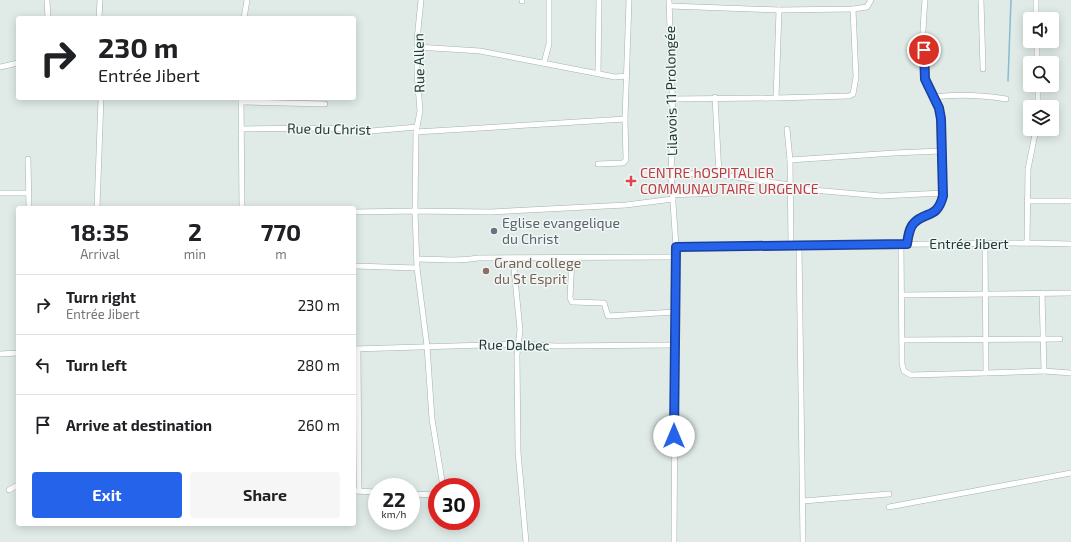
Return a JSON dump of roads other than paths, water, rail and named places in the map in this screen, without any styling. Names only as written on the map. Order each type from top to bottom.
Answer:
[{"type":"street","points":[[47,0],[48,16]]},
{"type":"street","points":[[99,16],[100,0]]},
{"type":"street","points":[[244,16],[247,0]]},
{"type":"street","name":"Rue Allen","points":[[421,0],[417,47],[420,111],[416,129],[415,210],[417,268],[427,346],[432,419],[442,478]]},
{"type":"street","points":[[544,63],[549,44],[549,0]]},
{"type":"street","points":[[598,74],[599,0]]},
{"type":"street","points":[[598,164],[623,163],[626,160],[625,118],[628,76],[629,0]]},
{"type":"street","points":[[716,0],[716,6]]},
{"type":"street","points":[[669,3],[779,10],[853,9],[867,7],[871,0]]},
{"type":"street","points":[[907,244],[908,235],[914,223],[935,212],[941,204],[943,193],[941,119],[925,79],[923,35],[925,0]]},
{"type":"street","points":[[981,0],[984,69]]},
{"type":"street","points":[[1036,0],[1036,12]]},
{"type":"street","name":"Lilavois 11 Prolongée","points":[[669,3],[672,99],[671,173],[676,247],[674,345],[674,542]]},
{"type":"street","points":[[672,99],[715,97],[776,98],[849,96],[853,94],[856,77],[853,9]]},
{"type":"street","points":[[776,98],[779,10]]},
{"type":"street","points":[[417,47],[480,51],[615,77],[628,76]]},
{"type":"street","points":[[0,67],[16,63]]},
{"type":"street","points":[[933,97],[957,94],[980,95],[1006,99]]},
{"type":"street","points":[[715,97],[719,175]]},
{"type":"street","points":[[97,206],[101,100]]},
{"type":"street","points":[[242,206],[241,100],[325,104]]},
{"type":"street","name":"Rue du Christ","points":[[241,130],[327,128],[371,131],[625,118]]},
{"type":"street","points":[[787,129],[790,160],[791,246]]},
{"type":"street","points":[[1027,243],[1028,168],[1035,136]]},
{"type":"street","points":[[790,160],[894,152],[941,151]]},
{"type":"street","points":[[28,160],[29,206]]},
{"type":"street","points":[[671,173],[719,175],[790,186],[880,196],[943,193]]},
{"type":"street","points":[[0,193],[28,193]]},
{"type":"street","points":[[356,212],[415,210],[490,212],[626,204],[672,197],[715,194]]},
{"type":"street","points":[[1027,201],[1071,201]]},
{"type":"street","name":"Entrée Jibert","points":[[676,247],[1027,243],[1071,244]]},
{"type":"street","points":[[900,244],[902,364],[906,373],[925,375],[1044,371],[1071,373]]},
{"type":"street","points":[[985,244],[986,373]]},
{"type":"street","points":[[799,246],[803,542]]},
{"type":"street","points":[[417,260],[442,259],[453,262],[478,258],[675,257]]},
{"type":"street","points":[[513,258],[520,330],[517,355],[518,452],[526,542]]},
{"type":"street","points":[[572,258],[570,298],[572,302],[604,304],[608,316],[675,312]]},
{"type":"street","points":[[356,266],[417,268]]},
{"type":"street","points":[[1042,292],[1044,371]]},
{"type":"street","points":[[902,295],[1042,292],[1071,293]]},
{"type":"street","points":[[902,340],[1060,339]]},
{"type":"street","name":"Rue Dalbec","points":[[356,349],[519,344],[556,346],[674,345]]},
{"type":"street","points":[[356,349],[356,491],[368,492]]},
{"type":"street","points":[[0,354],[16,353]]},
{"type":"street","points":[[889,507],[1071,473]]},
{"type":"street","points":[[9,490],[16,486]]},
{"type":"street","points":[[803,501],[889,494]]},
{"type":"waterway","points":[[1008,81],[1011,0]]},
{"type":"place","name":"CENTRE hOSPITALIER COMMUNAUTAIRE URGENCE","points":[[631,181]]},
{"type":"place","name":"Eglise evangelique du Christ","points":[[494,231]]},
{"type":"place","name":"Grand college du St Esprit","points":[[486,271]]}]
